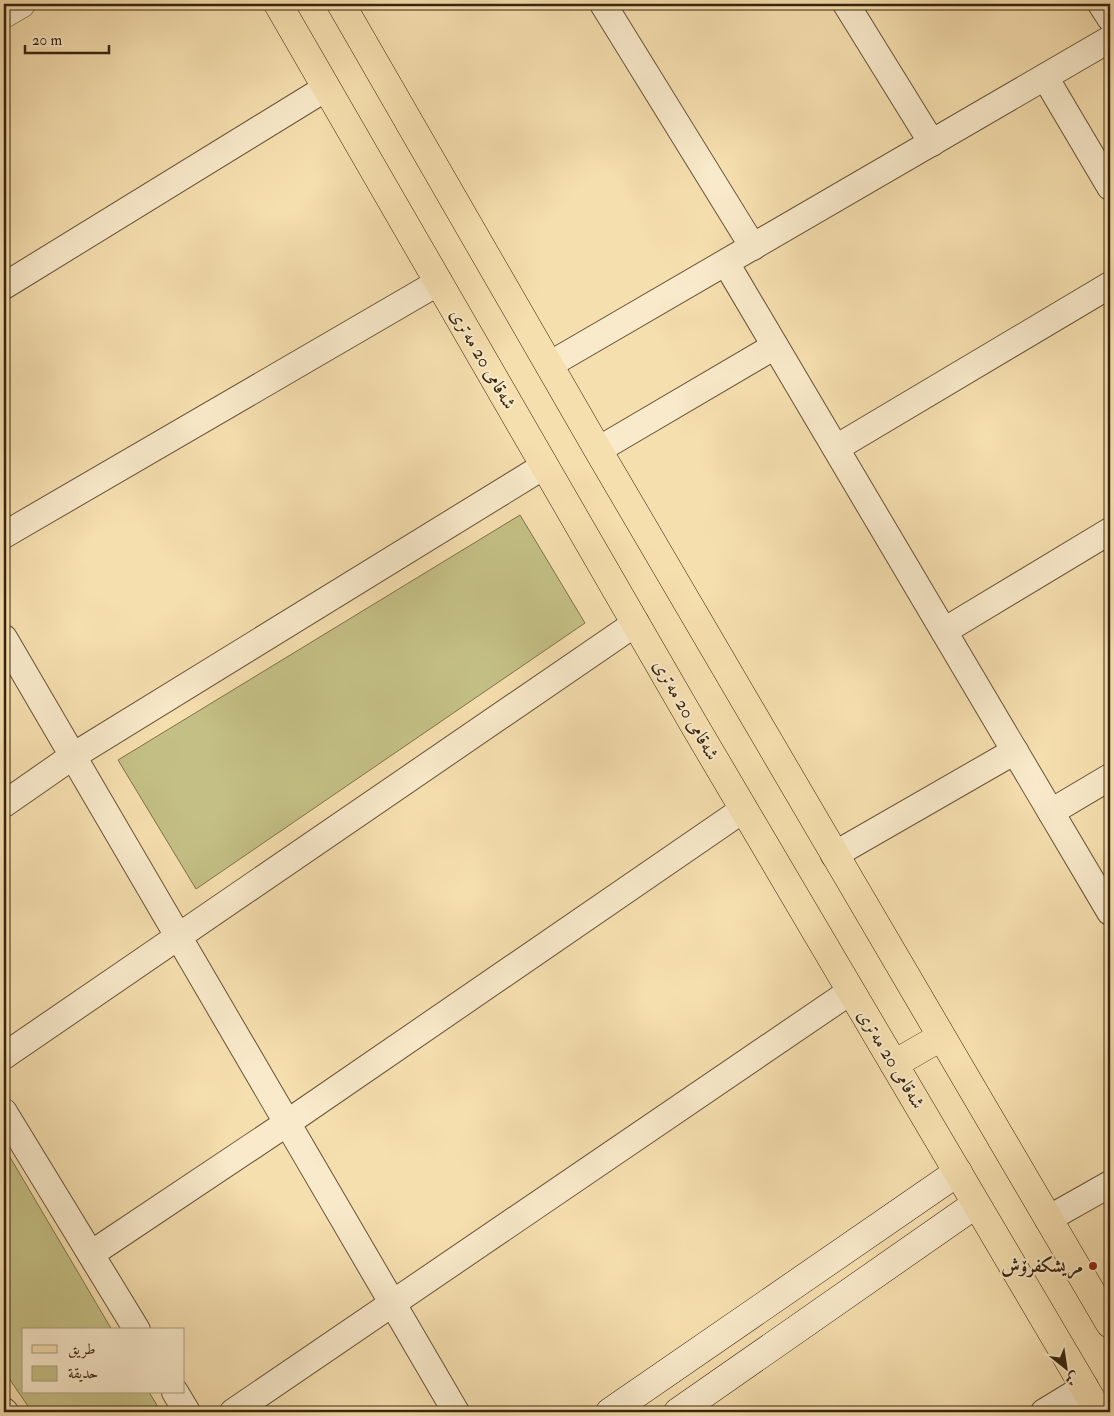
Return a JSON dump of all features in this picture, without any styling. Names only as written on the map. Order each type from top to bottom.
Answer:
[{"type":"main road","points":[[4,14],[21,4]]},
{"type":"main road","name":"شەقامی 20 مەتری","points":[[278,4],[544,466],[850,991],[1099,1412]]},
{"type":"main road","points":[[341,4],[598,450],[1110,1324]]},
{"type":"main road","points":[[894,1064],[941,1037]]},
{"type":"main road","points":[[610,1412],[958,1172]]},
{"type":"main road","points":[[678,1412],[976,1204]]},
{"type":"street","points":[[603,4],[753,247]]},
{"type":"street","points":[[846,4],[932,143]]},
{"type":"street","points":[[1101,4],[1110,18]]},
{"type":"street","points":[[549,365],[1110,39]]},
{"type":"street","points":[[1045,77],[1110,187]]},
{"type":"street","points":[[4,286],[326,88]]},
{"type":"street","points":[[726,263],[1110,912]]},
{"type":"street","points":[[4,535],[439,282]]},
{"type":"street","points":[[836,448],[1110,285]]},
{"type":"street","points":[[598,450],[774,346]]},
{"type":"street","points":[[4,804],[73,756],[544,466]]},
{"type":"street","points":[[944,631],[1110,531]]},
{"type":"street","points":[[4,1056],[636,623]]},
{"type":"street","points":[[4,638],[456,1412]]},
{"type":"street","points":[[834,855],[1015,751]]},
{"type":"street","points":[[1051,812],[1110,777]]},
{"type":"street","points":[[91,1254],[287,1123],[744,809]]},
{"type":"street","points":[[233,1412],[850,991]]},
{"type":"street","points":[[4,1112],[136,1328]]},
{"type":"street","points":[[1048,1219],[1110,1184]]},
{"type":"street","points":[[1044,1412],[1085,1388]]},
{"type":"street","points":[[175,1394],[187,1412]]},
{"type":"green space","points":[[520,515],[585,623],[196,889],[118,760]]},
{"type":"green space","points":[[4,1147],[111,1328],[22,1328],[22,1394],[150,1394],[161,1412],[32,1412],[4,1371]]},
{"type":"place","name":"مریشکفرۆش","points":[[1093,1266]]}]
